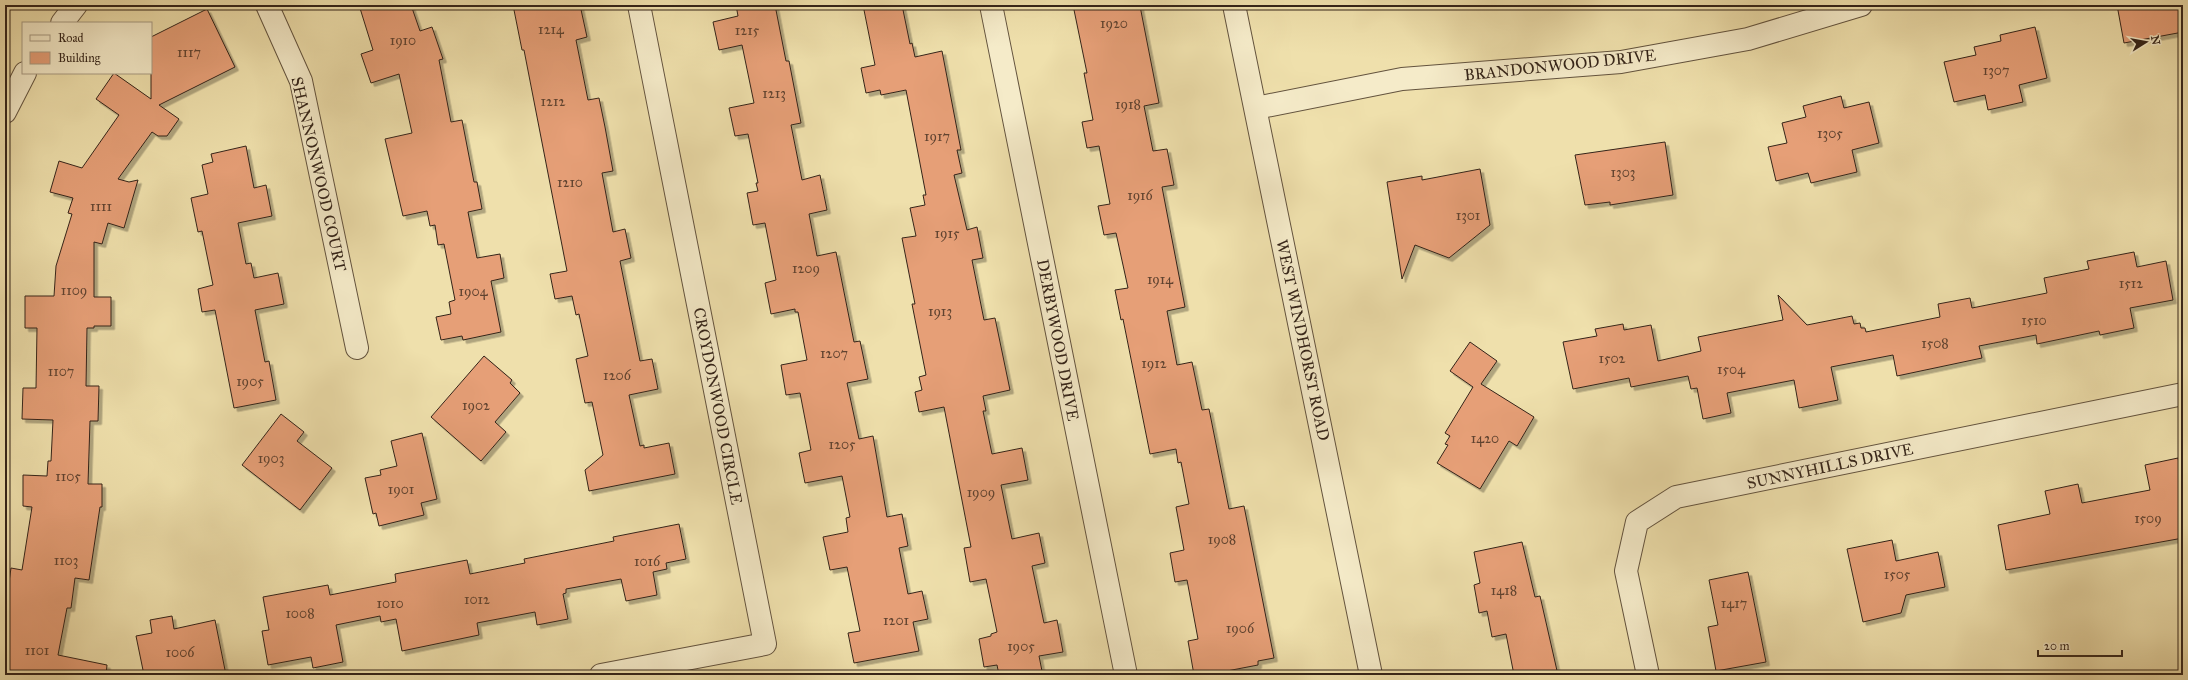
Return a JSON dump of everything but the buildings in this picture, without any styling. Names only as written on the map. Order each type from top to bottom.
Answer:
[{"type":"street","points":[[63,22],[76,5]]},
{"type":"street","name":"SHANNONWOOD COURT","points":[[267,5],[301,81],[357,348]]},
{"type":"street","name":"CROYDONWOOD CIRCLE","points":[[601,675],[765,644],[640,5]]},
{"type":"street","name":"DERBYWOOD DRIVE","points":[[991,5],[1126,675]]},
{"type":"street","name":"WEST WINDHORST ROAD","points":[[1234,5],[1372,675]]},
{"type":"street","name":"BRANDONWOOD DRIVE","points":[[1256,108],[1402,80],[1621,62],[1748,39],[1861,5]]},
{"type":"street","points":[[5,112],[24,74]]},
{"type":"street","name":"SUNNYHILLS DRIVE","points":[[1648,675],[1626,571],[1637,522],[1676,497],[2183,394]]}]
